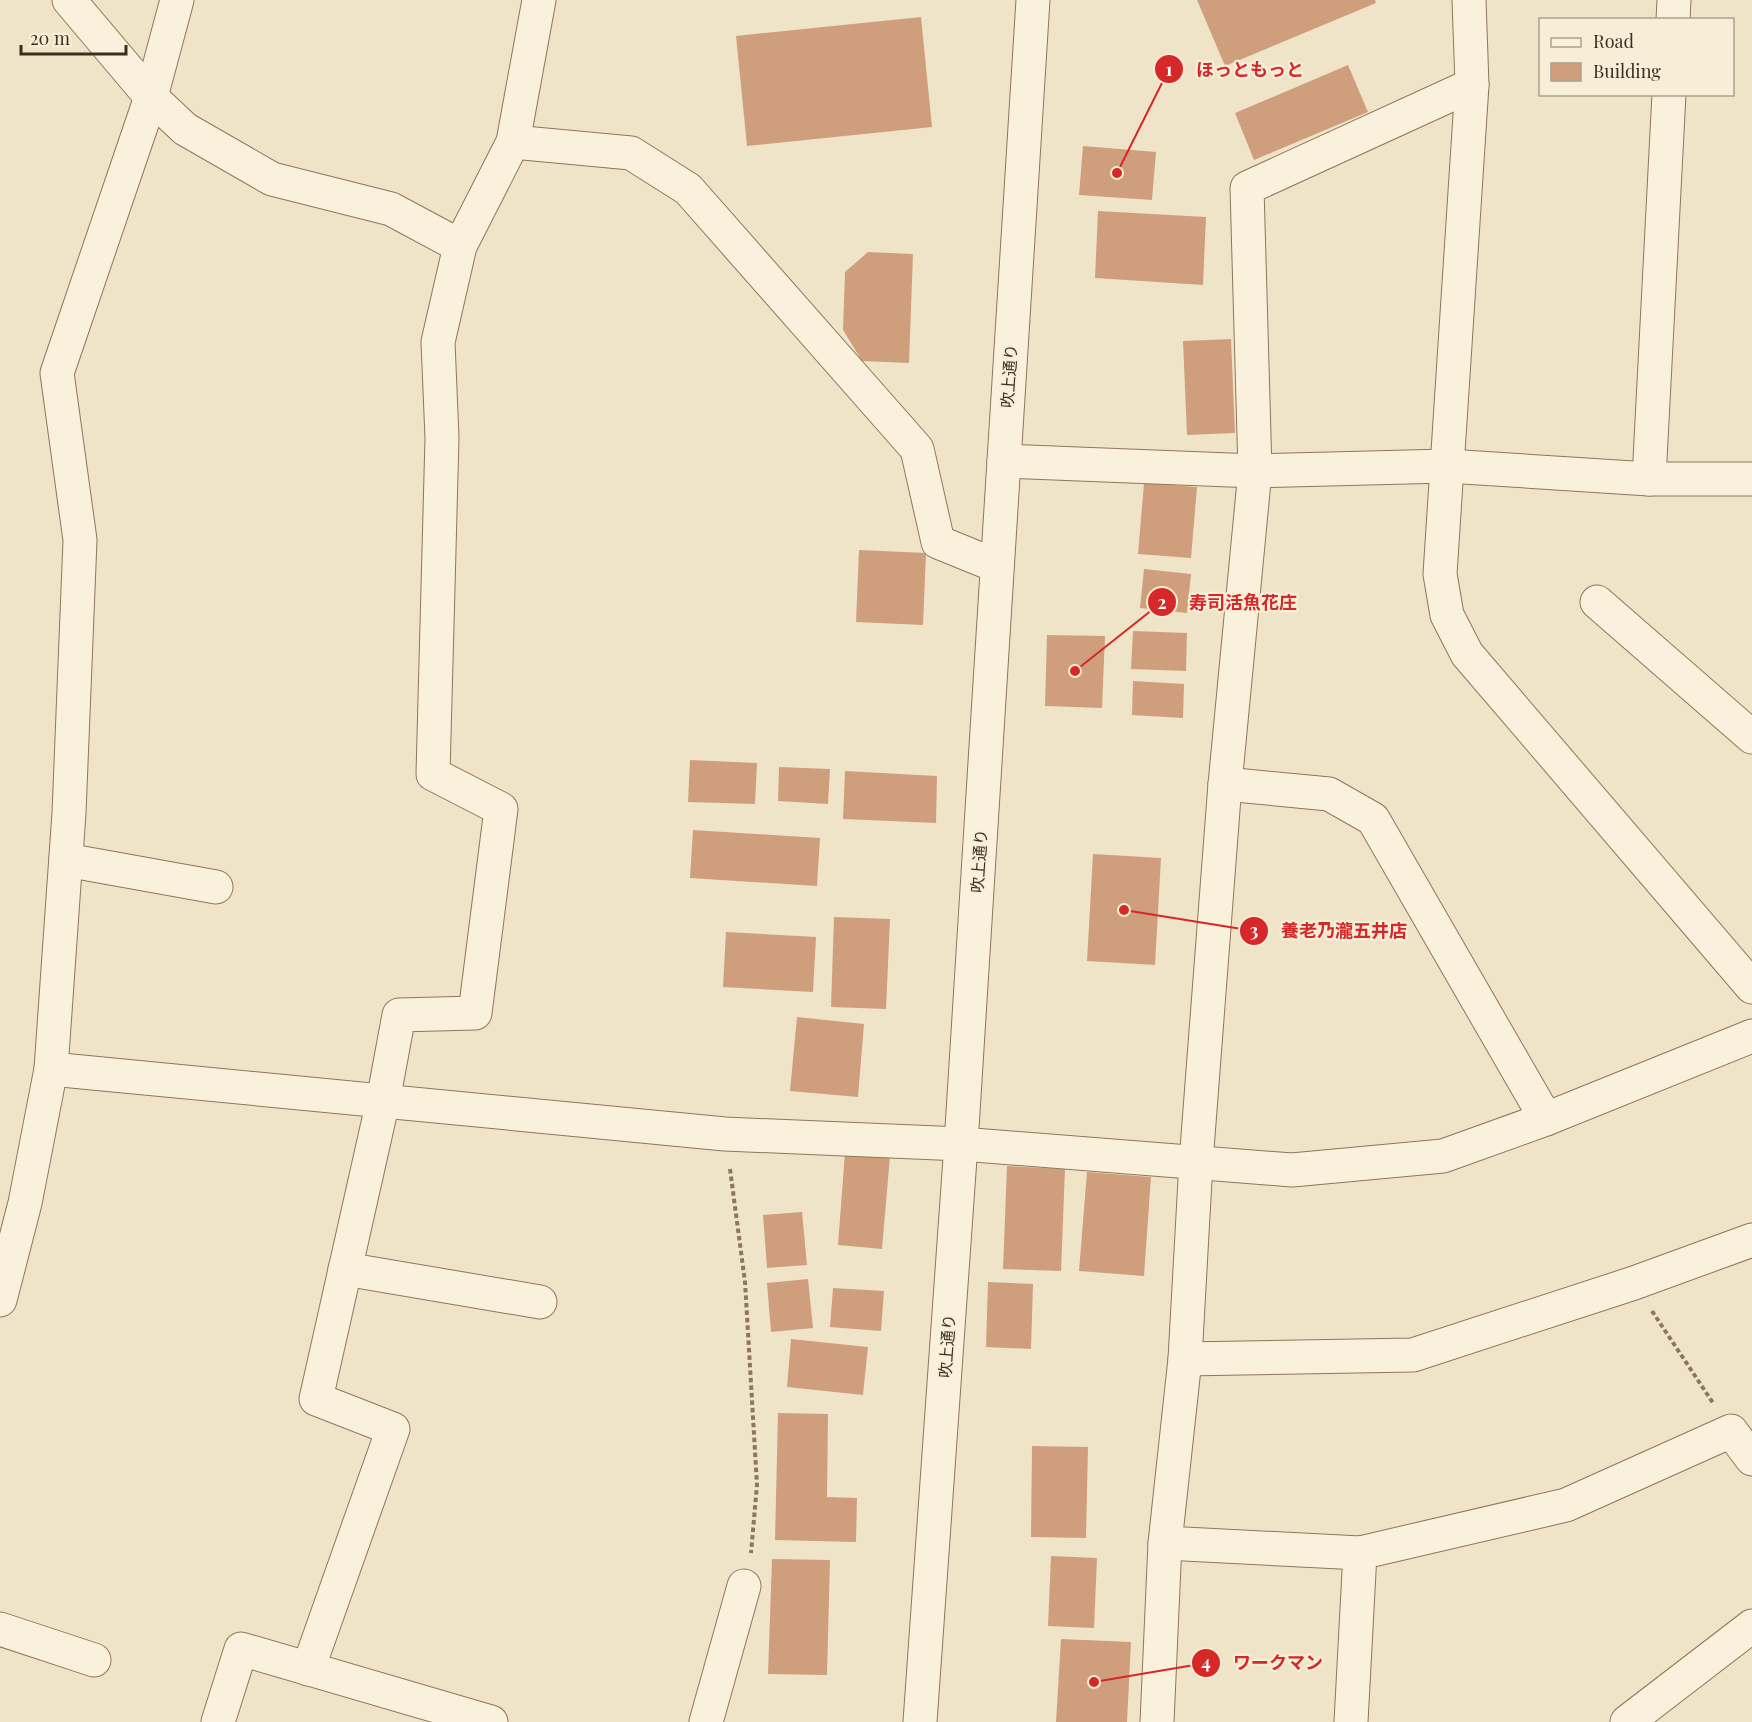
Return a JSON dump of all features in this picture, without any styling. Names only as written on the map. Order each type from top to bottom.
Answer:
[{"type":"street","points":[[69,0],[151,97],[185,129],[272,179],[391,209],[460,246]]},
{"type":"street","points":[[0,1300],[25,1203],[51,1069],[66,860],[80,540],[57,373],[151,97],[177,0]]},
{"type":"street","points":[[308,1669],[393,1429],[316,1399],[383,1101],[399,1015],[475,1013],[501,808],[433,774],[442,438],[438,342],[460,246],[513,142],[539,0]]},
{"type":"street","name":"吹上通り","points":[[920,1722],[961,1144],[1033,0]]},
{"type":"street","points":[[1469,0],[1472,86],[1440,574],[1447,615],[1467,654],[1752,987]]},
{"type":"street","points":[[1672,18],[1674,0]]},
{"type":"street","points":[[1157,1722],[1165,1543],[1185,1359],[1196,1162],[1225,784],[1255,471],[1247,188],[1472,86]]},
{"type":"street","points":[[1648,479],[1669,96]]},
{"type":"street","points":[[513,142],[631,153],[688,189],[917,449],[938,542],[998,566]]},
{"type":"street","points":[[1004,461],[1255,471],[1447,466],[1648,479],[1752,479]]},
{"type":"street","points":[[1597,602],[1752,737]]},
{"type":"street","points":[[1225,784],[1329,794],[1373,819],[1546,1119]]},
{"type":"street","points":[[66,860],[216,887]]},
{"type":"street","points":[[51,1069],[725,1134],[961,1144],[1292,1170],[1443,1156],[1546,1119],[1752,1036]]},
{"type":"street","points":[[1185,1359],[1413,1355],[1634,1283],[1752,1240]]},
{"type":"street","points":[[345,1269],[540,1302]]},
{"type":"street","points":[[1165,1543],[1360,1553],[1566,1505],[1731,1431],[1752,1459]]},
{"type":"street","points":[[1351,1722],[1360,1553]]},
{"type":"street","points":[[706,1722],[744,1586]]},
{"type":"street","points":[[1627,1722],[1752,1626]]},
{"type":"street","points":[[0,1629],[94,1660]]},
{"type":"street","points":[[218,1722],[241,1650],[491,1722]]},
{"type":"path","points":[[725,1134],[745,1282],[757,1485],[751,1561],[744,1586]]},
{"type":"path","points":[[1634,1283],[1731,1431]]},
{"type":"building","points":[[1197,0],[1375,0],[1376,3],[1225,66]]},
{"type":"building","points":[[921,17],[932,127],[747,146],[736,36]]},
{"type":"building","points":[[1348,65],[1368,112],[1254,160],[1235,113]]},
{"type":"building","points":[[1083,146],[1156,152],[1152,200],[1079,195]]},
{"type":"building","points":[[1098,211],[1206,217],[1203,285],[1095,278]]},
{"type":"building","points":[[868,252],[913,254],[909,363],[862,361],[843,330],[845,272]]},
{"type":"building","points":[[1231,339],[1235,433],[1187,435],[1183,341]]},
{"type":"building","points":[[1144,483],[1197,487],[1191,558],[1138,554]]},
{"type":"building","points":[[859,550],[926,553],[923,625],[856,622]]},
{"type":"building","points":[[1144,569],[1191,574],[1187,613],[1140,608]]},
{"type":"building","points":[[1133,631],[1187,633],[1186,671],[1131,669]]},
{"type":"building","points":[[1047,635],[1105,636],[1102,708],[1045,706]]},
{"type":"building","points":[[1133,681],[1184,684],[1183,718],[1132,715]]},
{"type":"building","points":[[690,760],[757,763],[755,804],[688,802]]},
{"type":"building","points":[[779,767],[830,769],[828,804],[778,801]]},
{"type":"building","points":[[845,771],[937,776],[936,823],[843,819]]},
{"type":"building","points":[[693,830],[820,838],[817,886],[690,878]]},
{"type":"building","points":[[1093,854],[1161,858],[1155,965],[1087,961]]},
{"type":"building","points":[[834,917],[890,919],[886,1009],[831,1007]]},
{"type":"building","points":[[726,932],[816,937],[813,992],[723,987]]},
{"type":"building","points":[[797,1017],[864,1024],[858,1097],[790,1091]]},
{"type":"building","points":[[845,1152],[890,1156],[882,1249],[838,1245]]},
{"type":"building","points":[[1007,1166],[1065,1169],[1061,1271],[1003,1269]]},
{"type":"building","points":[[1087,1172],[1151,1177],[1144,1276],[1079,1271]]},
{"type":"building","points":[[802,1212],[807,1265],[767,1268],[763,1215]]},
{"type":"building","points":[[808,1279],[813,1328],[771,1332],[767,1283]]},
{"type":"building","points":[[988,1282],[1033,1284],[1031,1349],[986,1347]]},
{"type":"building","points":[[833,1288],[884,1291],[881,1331],[830,1327]]},
{"type":"building","points":[[791,1339],[868,1347],[863,1395],[787,1387]]},
{"type":"building","points":[[778,1413],[828,1414],[827,1497],[857,1498],[856,1542],[775,1540]]},
{"type":"building","points":[[1032,1446],[1088,1447],[1086,1538],[1031,1537]]},
{"type":"building","points":[[1051,1556],[1097,1558],[1094,1628],[1048,1626]]},
{"type":"building","points":[[772,1559],[830,1560],[827,1675],[768,1674]]},
{"type":"building","points":[[1061,1639],[1131,1642],[1127,1722],[1056,1722]]},
{"type":"place","name":"ほっともっと","points":[[1117,173]]},
{"type":"place","name":"寿司活魚花庄","points":[[1075,671]]},
{"type":"place","name":"養老乃瀧五井店","points":[[1124,910]]},
{"type":"place","name":"ワークマン","points":[[1094,1682]]}]
